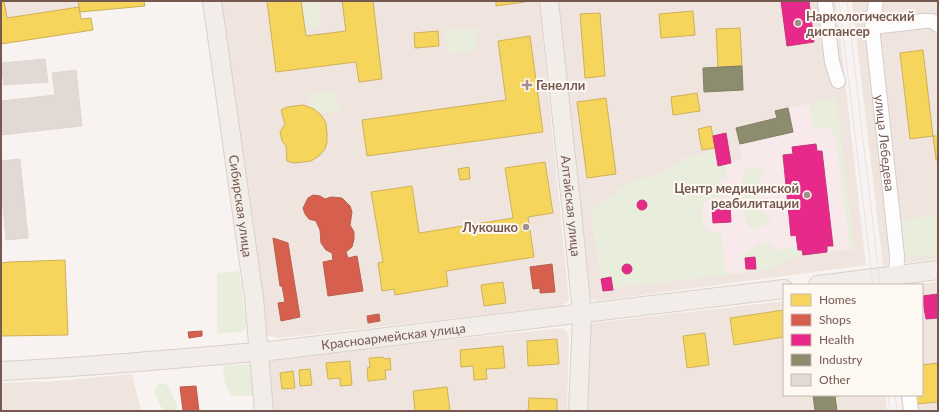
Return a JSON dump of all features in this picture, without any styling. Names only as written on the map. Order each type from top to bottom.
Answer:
[{"type":"main road","name":"Сибирская улица","points":[[212,1],[254,298],[260,352],[264,411]]},
{"type":"main road","name":"Алтайская улица","points":[[549,1],[582,314],[578,411]]},
{"type":"main road","points":[[834,284],[896,280],[938,270]]},
{"type":"main road","name":"Красноармейская улица","points":[[1,371],[55,369],[260,352],[783,289]]},
{"type":"street","points":[[825,1],[832,62],[838,81]]},
{"type":"street","name":"улица Лебедева","points":[[876,1],[872,27],[897,256],[896,280]]},
{"type":"street","points":[[872,27],[924,20],[932,21],[938,25]]},
{"type":"street","points":[[909,396],[911,411]]},
{"type":"shaded area","points":[[4,1],[78,1],[79,7],[7,18]]},
{"type":"shaded area","points":[[217,1],[539,1],[569,299],[568,302],[562,306],[279,338],[267,335],[264,331]]},
{"type":"shaded area","points":[[556,1],[836,1],[866,265],[597,301],[592,299],[590,297]]},
{"type":"shaded area","points":[[852,1],[938,1],[938,259],[883,266]]},
{"type":"shaded area","points":[[836,98],[854,249],[799,255],[773,268],[732,274],[612,288],[611,277],[601,279],[591,212],[626,185],[666,170],[682,159],[715,150],[718,166],[731,163],[742,158],[740,144],[793,132],[788,108]]},
{"type":"shaded area","points":[[938,282],[938,411],[902,411],[900,396],[923,396],[923,284],[921,284]]},
{"type":"shaded area","points":[[783,301],[783,396],[885,396],[887,411],[583,411],[590,326],[592,323]]},
{"type":"shaded area","points":[[562,328],[567,331],[569,337],[567,411],[271,411],[269,363],[274,359]]},
{"type":"shaded area","points":[[132,374],[141,411],[1,411],[1,383],[56,381]]},
{"type":"green space","points":[[302,1],[318,1],[321,27],[305,29]]},
{"type":"green space","points":[[477,28],[476,51],[448,54],[446,31]]},
{"type":"green space","points":[[336,91],[339,111],[322,114],[311,107],[310,95]]},
{"type":"green space","points":[[836,98],[854,249],[850,250],[836,140],[833,131],[828,127],[814,129],[809,104]]},
{"type":"green space","points":[[715,150],[718,165],[726,164],[727,178],[720,179],[721,197],[712,198],[704,203],[702,217],[704,226],[709,231],[722,233],[724,270],[732,274],[612,288],[611,277],[601,279],[591,212],[626,185],[666,170],[682,159]]},
{"type":"green space","points":[[753,167],[766,170],[759,183],[758,196],[762,209],[772,219],[764,225],[753,229],[749,227],[745,218],[742,180],[747,169]]},
{"type":"green space","points":[[938,215],[938,254],[909,258],[904,256],[899,220]]},
{"type":"green space","points":[[770,243],[775,250],[797,247],[798,250],[802,250],[803,255],[799,255],[773,268],[745,272],[743,255],[759,244]]},
{"type":"green space","points":[[239,271],[246,323],[245,328],[242,332],[217,333],[217,273]]},
{"type":"green space","points":[[249,364],[251,367],[255,396],[233,396],[226,386],[223,366]]},
{"type":"green space","points":[[159,384],[165,384],[168,386],[177,404],[175,411],[163,410],[155,393],[156,387]]},
{"type":"building: Homes","points":[[1,1],[4,1],[7,18],[79,7],[81,19],[91,18],[93,30],[1,44]]},
{"type":"building: Homes","points":[[78,1],[144,1],[145,6],[80,12]]},
{"type":"building: Homes","points":[[267,1],[301,1],[306,36],[346,31],[342,1],[373,1],[382,79],[359,82],[356,62],[276,72]]},
{"type":"building: Homes","points":[[496,1],[524,1],[525,2],[496,6]]},
{"type":"building: Homes","points":[[693,11],[695,35],[661,38],[659,14]]},
{"type":"building: Homes","points":[[600,13],[605,76],[585,78],[580,14]]},
{"type":"building: Homes","points":[[740,28],[742,66],[718,67],[716,29]]},
{"type":"building: Homes","points":[[438,31],[439,46],[415,48],[414,33]]},
{"type":"building: Homes","points":[[530,36],[543,132],[367,156],[362,120],[506,100],[498,41]]},
{"type":"building: Homes","points":[[923,50],[933,136],[910,139],[900,53]]},
{"type":"building: Homes","points":[[697,93],[700,111],[673,115],[671,97]]},
{"type":"building: Homes","points":[[606,98],[616,174],[587,178],[577,102]]},
{"type":"building: Homes","points":[[303,105],[314,109],[321,115],[326,123],[327,142],[325,149],[319,156],[311,161],[294,163],[287,161],[286,146],[282,141],[280,132],[285,124],[281,110],[287,107]]},
{"type":"building: Homes","points":[[711,126],[715,148],[702,150],[698,129]]},
{"type":"building: Homes","points":[[933,136],[938,136],[938,160],[936,160]]},
{"type":"building: Homes","points":[[545,162],[553,213],[528,217],[534,257],[446,271],[448,286],[395,295],[394,289],[382,291],[378,263],[383,262],[371,192],[412,186],[419,233],[513,218],[505,168]]},
{"type":"building: Homes","points":[[469,167],[470,179],[460,180],[458,169]]},
{"type":"building: Homes","points":[[65,260],[68,335],[1,336],[1,263]]},
{"type":"building: Homes","points":[[503,282],[506,303],[484,306],[481,285]]},
{"type":"building: Homes","points":[[783,310],[783,337],[734,345],[730,318]]},
{"type":"building: Homes","points":[[705,333],[709,365],[687,368],[683,336]]},
{"type":"building: Homes","points":[[557,339],[559,364],[528,366],[527,341]]},
{"type":"building: Homes","points":[[503,346],[505,368],[486,369],[487,379],[474,380],[473,366],[461,367],[460,350]]},
{"type":"building: Homes","points":[[383,357],[384,359],[390,358],[391,370],[385,370],[386,379],[368,381],[367,368],[370,367],[369,358]]},
{"type":"building: Homes","points":[[350,361],[352,385],[340,386],[340,378],[328,379],[326,363]]},
{"type":"building: Homes","points":[[938,363],[938,402],[916,404],[916,396],[923,396],[923,365]]},
{"type":"building: Homes","points":[[310,369],[312,385],[300,386],[299,370]]},
{"type":"building: Homes","points":[[293,371],[295,388],[282,389],[280,373]]},
{"type":"building: Homes","points":[[447,387],[450,411],[415,411],[413,391]]},
{"type":"building: Homes","points":[[529,398],[557,399],[557,411],[528,411]]},
{"type":"building: Shops","points":[[313,195],[320,196],[325,199],[331,197],[342,198],[350,206],[352,212],[350,225],[354,232],[354,239],[352,247],[346,252],[348,258],[357,256],[363,291],[328,296],[323,262],[333,260],[332,253],[326,250],[321,243],[320,230],[316,221],[309,219],[303,208],[308,198]]},
{"type":"building: Shops","points":[[273,238],[288,243],[300,317],[281,321],[278,303],[285,302],[282,286],[280,286]]},
{"type":"building: Shops","points":[[552,264],[555,292],[540,293],[540,288],[533,289],[530,267]]},
{"type":"building: Shops","points":[[379,314],[380,321],[368,323],[367,316]]},
{"type":"building: Shops","points":[[202,331],[202,336],[189,338],[188,332]]},
{"type":"building: Shops","points":[[196,386],[199,411],[183,411],[180,387]]},
{"type":"building: Health","name":"Наркологический диспансер","points":[[781,1],[809,1],[814,42],[787,46]]},
{"type":"building: Health","points":[[726,133],[731,163],[718,166],[713,136]]},
{"type":"building: Health","name":"Центр медицинской реабилитации","points":[[816,144],[817,151],[822,151],[833,246],[827,246],[827,252],[803,255],[802,250],[798,250],[796,235],[791,236],[783,155],[793,154],[792,147]]},
{"type":"building: Health","points":[[640,200],[644,200],[646,201],[646,209],[640,210],[637,207],[637,203]]},
{"type":"building: Health","points":[[730,206],[731,222],[713,223],[712,207]]},
{"type":"building: Health","points":[[755,257],[756,269],[746,269],[745,258]]},
{"type":"building: Health","points":[[625,264],[629,264],[631,265],[631,273],[625,274],[622,271],[622,267]]},
{"type":"building: Health","points":[[611,277],[613,290],[603,291],[601,279]]},
{"type":"building: Health","points":[[938,294],[938,318],[926,319],[923,296]]},
{"type":"building: Industry","points":[[742,66],[743,90],[704,92],[703,68]]},
{"type":"building: Industry","points":[[788,108],[793,132],[740,144],[736,128],[777,118],[775,111]]},
{"type":"building: Industry","points":[[813,396],[835,396],[837,411],[815,411]]},
{"type":"building: Other","points":[[45,59],[48,82],[4,85],[1,63]]},
{"type":"building: Other","points":[[76,70],[82,126],[1,135],[1,101],[55,95],[52,73]]},
{"type":"building: Other","points":[[20,159],[28,238],[6,240],[1,184],[1,161]]},
{"type":"tram line","points":[[839,1],[873,284]]},
{"type":"tram line","points":[[847,1],[880,284]]},
{"type":"tram line","points":[[888,396],[890,411]]},
{"type":"tram line","points":[[895,396],[897,411]]},
{"type":"place","name":"Наркологический диспансер","points":[[798,23]]},
{"type":"place","name":"Генелли","points":[[527,85]]},
{"type":"place","name":"Центр медицинской реабилитации","points":[[807,195]]},
{"type":"place","name":"Лукошко","points":[[526,227]]}]
